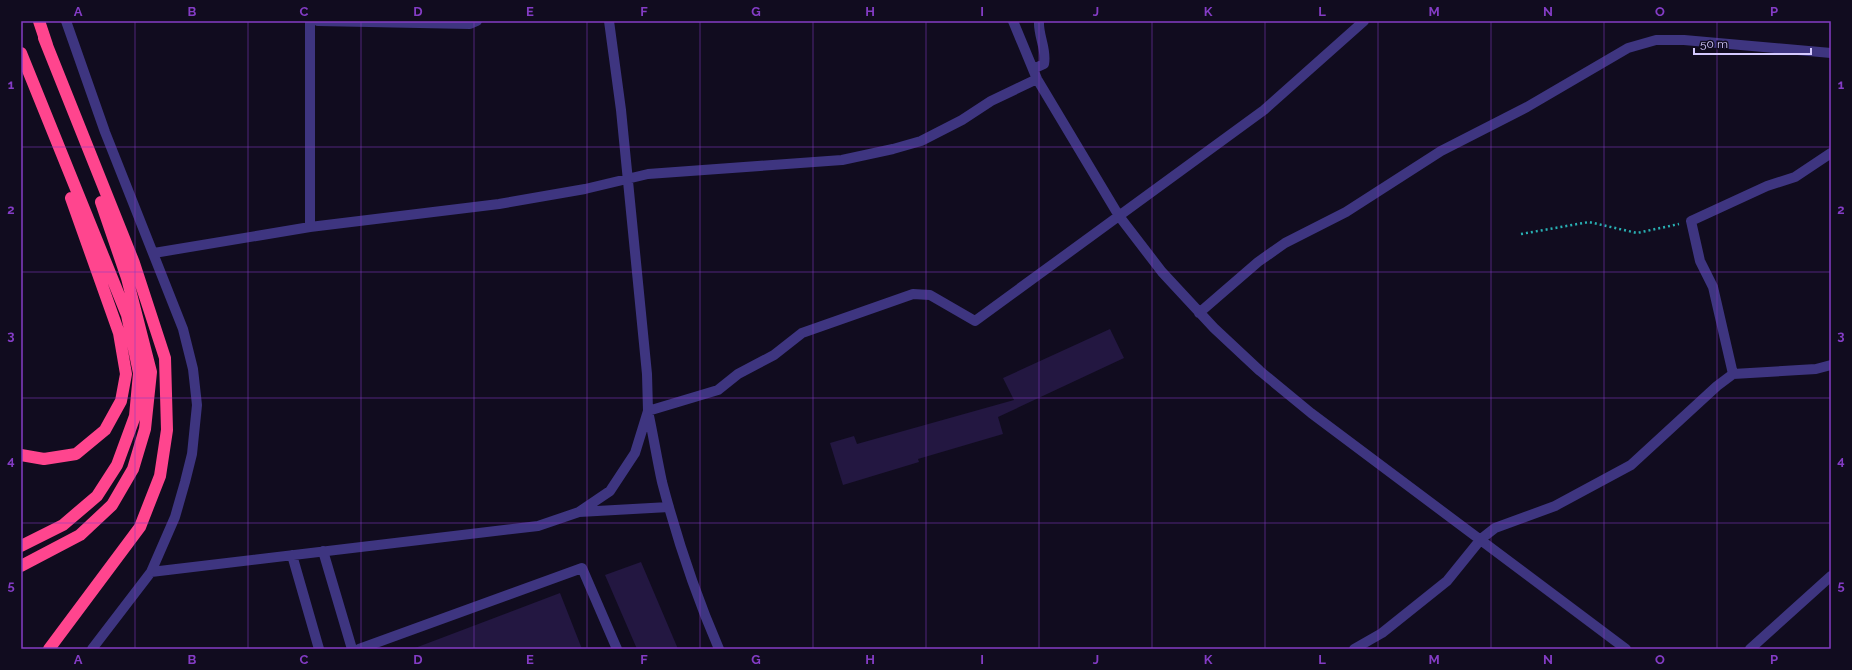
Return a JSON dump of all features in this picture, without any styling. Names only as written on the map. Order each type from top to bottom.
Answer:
[{"type":"highway","points":[[21,566],[80,535],[112,505],[133,469],[145,429],[151,372],[127,278],[39,21]]},
{"type":"highway","points":[[44,38],[134,263],[165,358],[167,430],[160,476],[140,527],[49,649]]},
{"type":"highway","points":[[21,54],[119,333],[126,374],[121,401],[105,430],[76,454],[44,459],[21,455]]},
{"type":"highway","points":[[21,54],[127,315],[139,373],[135,416],[117,465],[97,496],[63,525],[21,546]]},
{"type":"street","points":[[66,21],[105,132],[183,329],[192,370],[197,405],[192,454],[185,482],[174,517],[151,572],[92,649]]},
{"type":"street","points":[[310,21],[310,227]]},
{"type":"street","points":[[318,21],[470,24],[477,21]]},
{"type":"street","points":[[609,21],[621,110],[628,178],[647,374],[648,411],[662,481],[669,507],[707,621],[719,649]]},
{"type":"street","points":[[1012,21],[1035,74],[1119,216],[1162,272],[1199,313],[1260,371],[1311,413],[1626,649]]},
{"type":"street","points":[[154,253],[310,227],[499,204],[585,189],[648,174],[842,160],[893,150],[921,141],[962,120],[1035,74],[1044,64],[1046,56],[1038,28],[1039,21]]},
{"type":"street","points":[[648,411],[718,390],[738,374],[774,355],[802,333],[913,294],[930,294],[975,321],[1264,110],[1364,21]]},
{"type":"street","points":[[1199,313],[1258,262],[1285,243],[1346,212],[1441,151],[1526,107],[1628,48],[1656,40],[1684,40],[1831,53]]},
{"type":"street","points":[[1733,374],[1713,287],[1700,261],[1691,221],[1767,186],[1795,177],[1831,153]]},
{"type":"street","points":[[1354,649],[1382,633],[1447,581],[1481,539],[1495,528],[1555,506],[1631,465],[1717,386],[1733,374],[1816,369],[1831,365]]},
{"type":"street","points":[[151,572],[538,526],[579,512],[610,491],[635,453],[648,411]]},
{"type":"street","points":[[579,512],[669,507]]},
{"type":"street","points":[[323,552],[352,649]]},
{"type":"street","points":[[292,555],[319,649]]},
{"type":"street","points":[[359,649],[582,568],[617,649]]},
{"type":"street","points":[[1750,649],[1831,576]]},
{"type":"path","points":[[1521,234],[1589,222],[1637,233],[1691,221]]},
{"type":"building","points":[[1110,329],[1124,358],[998,417],[1003,434],[918,459],[919,462],[843,485],[830,443],[854,436],[857,444],[1014,400],[1003,378]]},
{"type":"building","points":[[641,562],[678,649],[637,649],[605,575]]},
{"type":"building","points":[[560,593],[582,649],[415,649],[415,648]]}]
